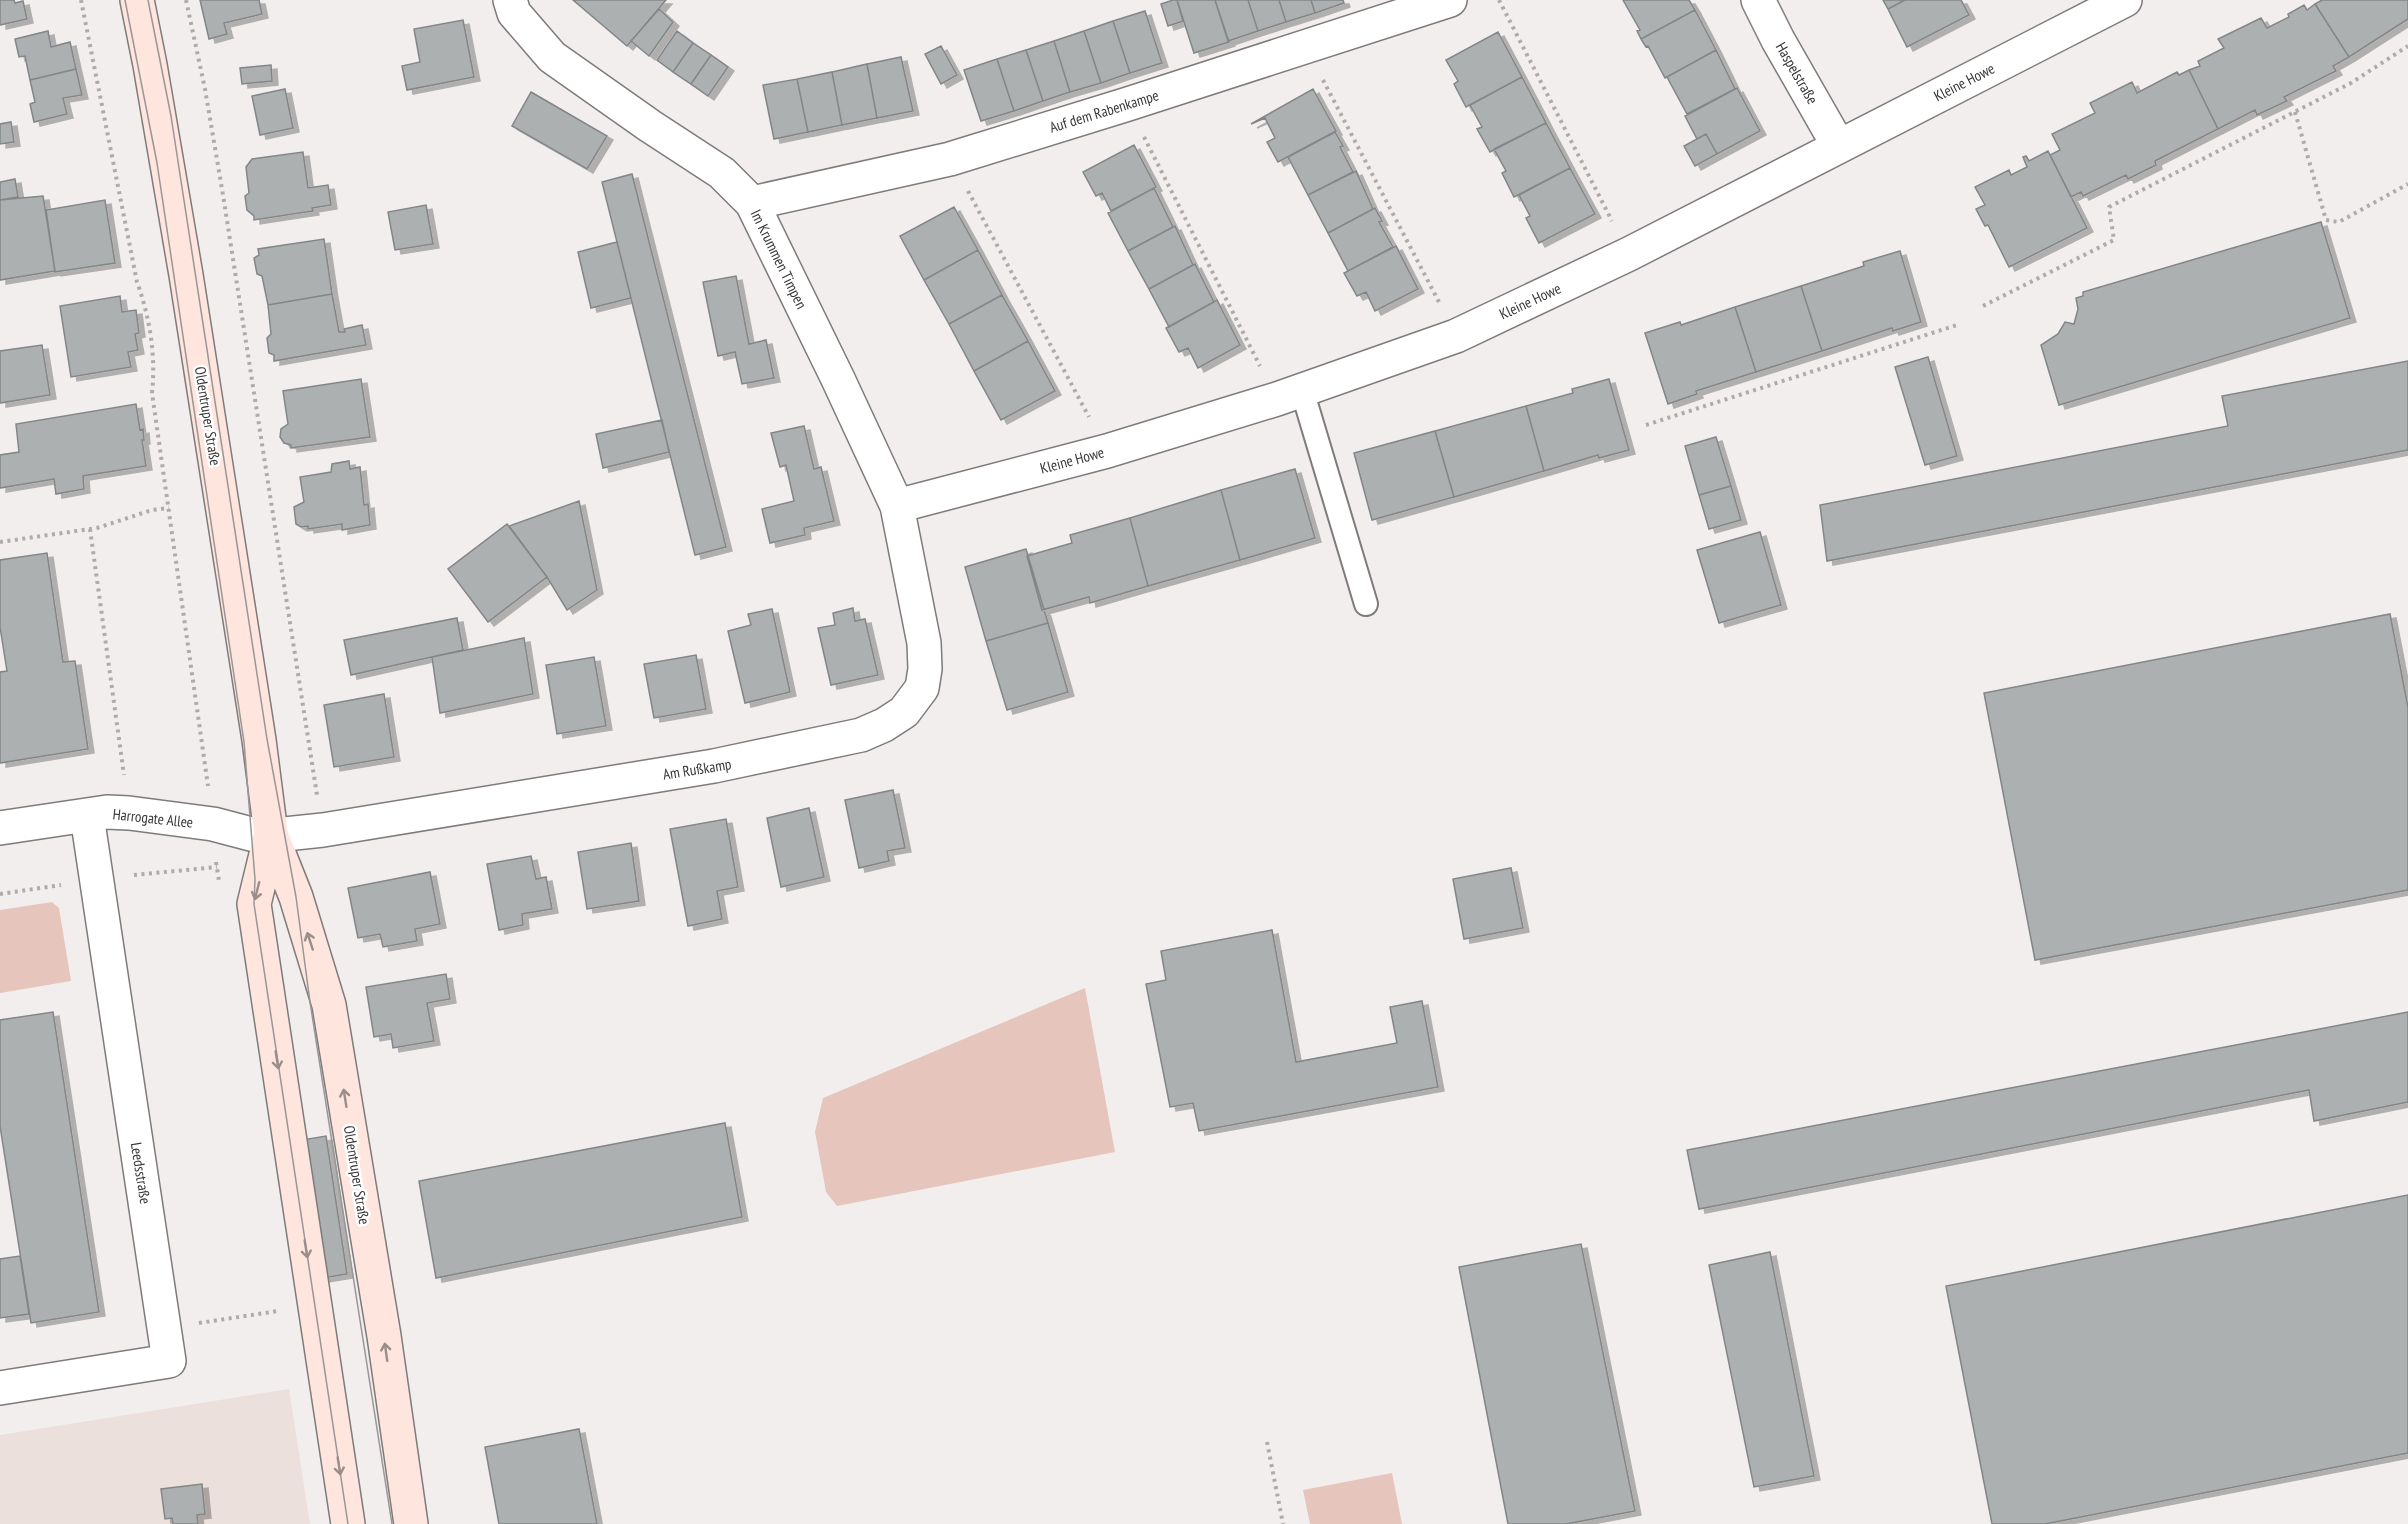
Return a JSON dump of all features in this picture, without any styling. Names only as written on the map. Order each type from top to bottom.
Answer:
[{"type":"street","name":"Oldentruper Straße","points":[[137,0],[186,275],[259,740],[271,834],[297,897],[329,1005],[384,1336],[411,1524]]},
{"type":"street","name":"Im Krummen Timpen","points":[[510,0],[514,13],[552,57],[722,173],[752,203],[897,506]]},
{"type":"street","name":"Auf dem Rabenkampe","points":[[752,203],[950,159],[1450,0]]},
{"type":"street","name":"Haspelstraße","points":[[1758,0],[1838,146]]},
{"type":"street","name":"Kleine Howe","points":[[897,506],[1107,451],[1289,394],[1456,336],[1629,254],[2125,0]]},
{"type":"street","name":"Am Rußkamp","points":[[271,834],[323,830],[748,760],[861,735],[885,725],[904,712],[914,700],[922,688],[925,669],[924,643],[897,506]]},
{"type":"street","name":"Harrogate Allee","points":[[0,828],[87,816],[129,813],[213,824],[251,834],[271,834]]},
{"type":"street","name":"Leedsstraße","points":[[0,1388],[169,1361],[87,816]]},
{"type":"street","name":"Oldentruper Straße","points":[[271,834],[254,904],[348,1524]]},
{"type":"lane","points":[[1289,394],[1366,604]]},
{"type":"path","points":[[81,0],[137,282],[146,309],[154,370],[152,393],[213,824],[217,867]]},
{"type":"path","points":[[186,0],[206,89],[323,830]]},
{"type":"path","points":[[1499,0],[1629,254]]},
{"type":"path","points":[[1983,306],[2114,240],[2109,207],[2351,83],[2408,46]]},
{"type":"path","points":[[1306,47],[1456,336]]},
{"type":"path","points":[[1128,104],[1289,394]]},
{"type":"path","points":[[2295,112],[2326,220],[2339,222],[2408,184]]},
{"type":"path","points":[[950,159],[1107,451]]},
{"type":"path","points":[[1646,425],[1957,325]]},
{"type":"path","points":[[0,542],[90,529],[152,510],[169,508]]},
{"type":"path","points":[[90,529],[124,775]]},
{"type":"path","points":[[1267,1442],[1283,1524]]},
{"type":"shaded area","points":[[52,902],[59,908],[71,981],[0,993],[0,910]]},
{"type":"shaded area","points":[[1085,988],[1115,1152],[837,1206],[826,1192],[815,1132],[823,1098]]},
{"type":"shaded area","points":[[289,1389],[310,1524],[0,1524],[0,1435]]},
{"type":"shaded area","points":[[1392,1473],[1402,1524],[1310,1524],[1303,1490]]},
{"type":"building","points":[[0,0],[14,0],[15,3],[23,1],[27,19],[0,25]]},
{"type":"building","points":[[200,0],[259,0],[262,14],[224,23],[227,34],[209,39]]},
{"type":"building","points":[[573,0],[666,0],[627,46]]},
{"type":"building","points":[[1177,0],[1183,21],[1168,26],[1161,4]]},
{"type":"building","points":[[1177,0],[1215,0],[1229,42],[1194,53]]},
{"type":"building","points":[[1215,0],[1248,0],[1258,31],[1228,41]]},
{"type":"building","points":[[1248,0],[1279,0],[1286,22],[1258,31]]},
{"type":"building","points":[[1279,0],[1311,0],[1315,13],[1286,22]]},
{"type":"building","points":[[1311,0],[1343,0],[1344,3],[1315,13]]},
{"type":"building","points":[[1623,0],[1689,0],[1695,10],[1641,39],[1637,31],[1640,30]]},
{"type":"building","points":[[1883,0],[1905,0],[1888,9]]},
{"type":"building","points":[[1905,0],[1961,0],[1969,15],[1907,47],[1888,9]]},
{"type":"building","points":[[2322,0],[2408,0],[2408,19],[2349,57],[2315,4]]},
{"type":"building","points":[[2315,4],[2349,57],[2333,66],[2336,71],[2284,97],[2287,101],[2257,115],[2255,110],[2218,129],[2189,70],[2200,66],[2198,61],[2224,48],[2218,39],[2261,18],[2267,28],[2289,17],[2288,14],[2304,5],[2307,10]]},
{"type":"building","points":[[659,9],[673,22],[649,56],[631,41]]},
{"type":"building","points":[[1695,10],[1716,50],[1665,78],[1648,46],[1646,47],[1641,39]]},
{"type":"building","points":[[1145,11],[1162,63],[1130,73],[1113,21]]},
{"type":"building","points":[[463,20],[474,77],[407,90],[402,66],[420,62],[414,29]]},
{"type":"building","points":[[1113,21],[1130,73],[1101,83],[1084,31]]},
{"type":"building","points":[[48,31],[51,47],[70,42],[76,69],[30,80],[25,56],[19,57],[15,39]]},
{"type":"building","points":[[677,31],[693,43],[673,72],[657,60]]},
{"type":"building","points":[[1084,31],[1101,83],[1070,92],[1054,41]]},
{"type":"building","points":[[1498,32],[1522,77],[1466,107],[1454,84],[1458,81],[1446,60]]},
{"type":"building","points":[[1054,41],[1070,92],[1043,101],[1026,50]]},
{"type":"building","points":[[693,43],[711,55],[691,84],[673,72]]},
{"type":"building","points":[[941,46],[957,75],[941,84],[925,54]]},
{"type":"building","points":[[1026,50],[1043,101],[1014,111],[997,59]]},
{"type":"building","points":[[1716,50],[1735,89],[1687,114],[1667,77]]},
{"type":"building","points":[[711,55],[728,67],[708,96],[691,84]]},
{"type":"building","points":[[901,57],[913,111],[877,118],[867,64]]},
{"type":"building","points":[[997,59],[1014,111],[981,121],[964,70]]},
{"type":"building","points":[[867,64],[877,118],[842,125],[832,72]]},
{"type":"building","points":[[271,65],[272,81],[242,84],[240,68]]},
{"type":"building","points":[[76,69],[82,95],[63,98],[67,114],[34,122],[30,104],[35,102],[30,80]]},
{"type":"building","points":[[2189,70],[2218,129],[2155,161],[2156,165],[2128,179],[2126,175],[2083,196],[2081,192],[2071,197],[2050,155],[2060,150],[2052,134],[2095,113],[2090,103],[2132,82],[2137,93],[2177,72],[2179,75]]},
{"type":"building","points":[[832,72],[842,125],[808,132],[797,79]]},
{"type":"building","points":[[1522,77],[1546,123],[1490,152],[1477,129],[1482,127],[1470,105]]},
{"type":"building","points":[[797,79],[808,132],[774,139],[763,85]]},
{"type":"building","points":[[1737,88],[1760,131],[1717,154],[1706,134],[1697,139],[1685,116]]},
{"type":"building","points":[[285,89],[293,128],[260,135],[252,96]]},
{"type":"building","points":[[1313,89],[1336,131],[1278,162],[1267,142],[1275,138],[1265,118],[1251,124]]},
{"type":"building","points":[[531,92],[607,136],[587,169],[512,126]]},
{"type":"building","points":[[11,122],[14,142],[0,144],[0,124]]},
{"type":"building","points":[[1546,123],[1570,168],[1514,197],[1502,173],[1506,171],[1494,149]]},
{"type":"building","points":[[1335,132],[1353,172],[1308,195],[1288,157]]},
{"type":"building","points":[[1706,134],[1717,154],[1695,166],[1684,146]]},
{"type":"building","points":[[1134,145],[1156,187],[1111,211],[1102,193],[1096,196],[1083,172]]},
{"type":"building","points":[[2048,151],[2087,228],[2009,267],[1988,225],[1985,226],[1976,209],[1985,205],[1975,187],[2009,170],[2011,175],[2027,167],[2023,157],[2026,156],[2029,161]]},
{"type":"building","points":[[303,152],[308,188],[328,185],[331,205],[312,208],[313,211],[254,220],[254,216],[247,210],[245,196],[249,193],[246,167],[252,159]]},
{"type":"building","points":[[1570,168],[1595,214],[1539,243],[1526,218],[1530,216],[1519,195]]},
{"type":"building","points":[[1356,171],[1373,209],[1328,233],[1308,195]]},
{"type":"building","points":[[632,174],[726,547],[695,555],[602,182]]},
{"type":"building","points":[[15,179],[18,197],[0,200],[0,182]]},
{"type":"building","points":[[1154,188],[1173,227],[1128,251],[1108,213]]},
{"type":"building","points":[[43,196],[55,271],[0,280],[0,200]]},
{"type":"building","points":[[105,200],[115,263],[55,272],[46,210]]},
{"type":"building","points":[[426,205],[433,244],[395,250],[388,212]]},
{"type":"building","points":[[954,207],[978,250],[924,280],[900,236]]},
{"type":"building","points":[[1375,208],[1382,221],[1379,222],[1393,247],[1348,271],[1328,233]]},
{"type":"building","points":[[2321,222],[2350,318],[2059,405],[2041,345],[2058,334],[2065,322],[2074,324],[2078,309],[2076,298],[2083,296],[2083,292]]},
{"type":"building","points":[[1175,226],[1193,265],[1149,289],[1128,251]]},
{"type":"building","points":[[324,239],[332,294],[268,305],[262,276],[257,274],[254,258],[259,255],[258,249]]},
{"type":"building","points":[[617,242],[631,298],[591,308],[578,252]]},
{"type":"building","points":[[1396,246],[1418,289],[1375,311],[1366,292],[1357,296],[1344,273]]},
{"type":"building","points":[[978,250],[1002,295],[949,324],[924,280]]},
{"type":"building","points":[[1900,251],[1921,322],[1893,331],[1892,328],[1822,351],[1801,286],[1864,266],[1863,262]]},
{"type":"building","points":[[1195,264],[1214,302],[1169,327],[1149,289]]},
{"type":"building","points":[[736,276],[749,344],[766,340],[774,378],[742,384],[735,352],[718,356],[703,282]]},
{"type":"building","points":[[1801,286],[1822,351],[1756,372],[1735,307]]},
{"type":"building","points":[[332,294],[339,332],[362,325],[366,345],[274,361],[274,355],[269,353],[267,338],[271,334],[268,305]]},
{"type":"building","points":[[1002,295],[1028,341],[974,371],[949,324]]},
{"type":"building","points":[[120,296],[122,312],[136,310],[139,333],[135,334],[138,350],[128,352],[131,367],[71,377],[60,306]]},
{"type":"building","points":[[1217,300],[1240,345],[1198,368],[1188,348],[1179,352],[1166,328]]},
{"type":"building","points":[[1735,307],[1756,372],[1696,391],[1697,394],[1668,404],[1645,333],[1680,322],[1681,325]]},
{"type":"building","points":[[1028,341],[1055,391],[1001,420],[974,371]]},
{"type":"building","points":[[42,345],[50,395],[0,403],[0,351]]},
{"type":"building","points":[[1928,357],[1957,456],[1925,465],[1895,367]]},
{"type":"building","points":[[2408,361],[2408,450],[1827,561],[1820,505],[2228,426],[2222,396]]},
{"type":"building","points":[[361,379],[370,437],[291,448],[291,445],[284,443],[280,437],[281,429],[288,424],[283,391]]},
{"type":"building","points":[[1609,379],[1629,450],[1599,458],[1598,455],[1544,471],[1526,406],[1573,393],[1572,389]]},
{"type":"building","points":[[136,404],[140,430],[143,429],[144,440],[142,440],[146,466],[83,476],[84,489],[56,494],[54,479],[0,488],[0,455],[19,452],[16,424]]},
{"type":"building","points":[[1526,406],[1544,471],[1454,497],[1435,431]]},
{"type":"building","points":[[662,420],[669,452],[603,468],[596,434]]},
{"type":"building","points":[[804,426],[814,469],[821,467],[834,521],[804,528],[805,535],[770,543],[762,509],[794,501],[786,465],[780,467],[771,433]]},
{"type":"building","points":[[1435,431],[1454,497],[1372,520],[1354,453]]},
{"type":"building","points":[[1716,437],[1731,486],[1699,495],[1685,446]]},
{"type":"building","points":[[349,461],[350,469],[360,467],[364,505],[368,504],[370,525],[342,530],[342,524],[308,529],[308,526],[301,527],[296,524],[294,507],[304,502],[300,477],[331,472],[332,464]]},
{"type":"building","points":[[1295,469],[1315,538],[1240,560],[1221,490]]},
{"type":"building","points":[[1731,486],[1741,520],[1709,529],[1699,495]]},
{"type":"building","points":[[1221,490],[1240,560],[1148,586],[1130,518]]},
{"type":"building","points":[[579,501],[597,590],[567,610],[547,577],[509,526]]},
{"type":"building","points":[[1130,518],[1148,586],[1090,603],[1089,597],[1042,610],[1027,556],[1072,543],[1070,535]]},
{"type":"building","points":[[507,524],[547,577],[488,622],[448,569]]},
{"type":"building","points":[[1760,532],[1781,605],[1719,623],[1697,550]]},
{"type":"building","points":[[1026,549],[1048,623],[986,641],[965,567]]},
{"type":"building","points":[[47,553],[63,662],[75,661],[88,749],[0,763],[0,672],[7,671],[0,627],[0,560]]},
{"type":"building","points":[[853,608],[855,621],[865,619],[878,675],[831,685],[818,628],[835,625],[833,613]]},
{"type":"building","points":[[772,609],[790,692],[745,703],[728,631],[751,625],[748,614]]},
{"type":"building","points":[[2390,614],[2408,707],[2408,890],[2035,960],[1984,693]]},
{"type":"building","points":[[457,618],[463,650],[351,675],[344,640]]},
{"type":"building","points":[[1048,623],[1068,692],[1007,710],[986,641]]},
{"type":"building","points":[[524,638],[533,694],[440,713],[432,657]]},
{"type":"building","points":[[696,655],[706,709],[654,718],[644,664]]},
{"type":"building","points":[[594,657],[606,726],[557,734],[546,665]]},
{"type":"building","points":[[384,694],[394,757],[334,767],[324,705]]},
{"type":"building","points":[[893,790],[905,848],[887,851],[889,861],[859,868],[845,800]]},
{"type":"building","points":[[809,808],[824,877],[781,887],[767,818]]},
{"type":"building","points":[[726,819],[738,887],[717,891],[722,919],[688,926],[670,829]]},
{"type":"building","points":[[631,843],[639,901],[587,909],[578,852]]},
{"type":"building","points":[[531,856],[536,879],[546,877],[552,909],[522,914],[523,925],[499,930],[487,864]]},
{"type":"building","points":[[1511,868],[1523,928],[1464,939],[1453,879]]},
{"type":"building","points":[[430,872],[440,924],[415,929],[417,941],[383,947],[380,934],[358,938],[348,888]]},
{"type":"building","points":[[1272,930],[1296,1062],[1397,1043],[1390,1007],[1422,1001],[1438,1087],[1199,1131],[1193,1103],[1170,1107],[1146,984],[1166,980],[1161,951]]},
{"type":"building","points":[[446,974],[450,999],[427,1003],[434,1041],[393,1048],[391,1034],[374,1037],[366,987]]},
{"type":"building","points":[[53,1012],[99,1312],[31,1323],[0,1126],[0,1020]]},
{"type":"building","points":[[2408,1012],[2408,1102],[2314,1121],[2309,1090],[1699,1209],[1687,1150]]},
{"type":"building","points":[[725,1123],[742,1217],[436,1278],[419,1181]]},
{"type":"building","points":[[326,1136],[347,1274],[323,1278],[302,1140]]},
{"type":"building","points":[[2408,1195],[2408,1453],[2045,1524],[1992,1524],[1946,1286]]},
{"type":"building","points":[[1581,1244],[1635,1511],[1566,1524],[1508,1524],[1459,1267]]},
{"type":"building","points":[[1770,1252],[1814,1476],[1754,1487],[1709,1265]]},
{"type":"building","points":[[20,1256],[29,1314],[0,1318],[0,1259]]},
{"type":"building","points":[[579,1429],[597,1524],[499,1524],[485,1447]]},
{"type":"building","points":[[202,1484],[205,1514],[197,1515],[198,1524],[173,1524],[172,1518],[165,1519],[161,1489]]},
{"type":"tram line","points":[[125,0],[157,163],[244,742],[255,879],[254,904],[348,1524]]},
{"type":"tram line","points":[[148,0],[171,116],[267,739],[296,897],[310,1002],[392,1524]]}]
